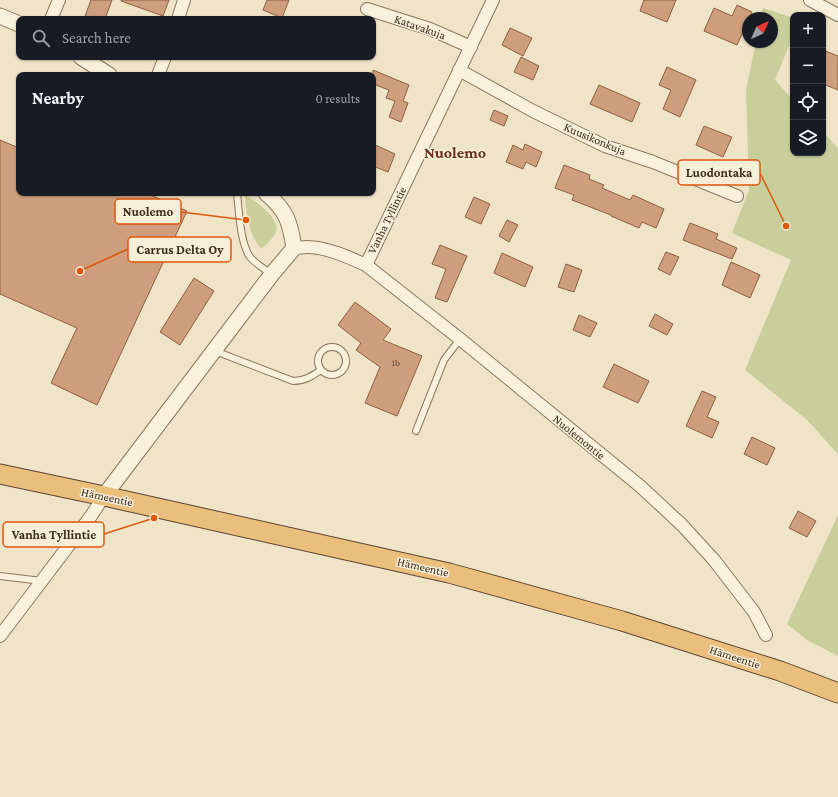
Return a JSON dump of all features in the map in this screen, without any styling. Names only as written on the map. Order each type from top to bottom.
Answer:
[{"type":"highway","name":"Hämeentie","points":[[0,474],[449,573],[622,621],[780,671],[838,693]]},
{"type":"street","points":[[52,16],[59,0]]},
{"type":"street","points":[[179,16],[184,0]]},
{"type":"street","name":"Vanha Tyllintie","points":[[294,248],[307,247],[322,249],[366,265],[493,0]]},
{"type":"street","points":[[810,0],[838,15]]},
{"type":"street","name":"Katavakuja","points":[[367,9],[430,29],[471,47]]},
{"type":"street","points":[[0,16],[16,23]]},
{"type":"street","points":[[86,60],[104,72]]},
{"type":"street","points":[[159,72],[164,60]]},
{"type":"street","name":"Kuusikonkuja","points":[[459,70],[533,111],[605,146],[653,162],[737,196]]},
{"type":"street","points":[[0,636],[272,274],[294,248],[291,232],[284,213],[280,206],[269,196]]},
{"type":"street","name":"Nuolemontie","points":[[366,265],[460,339],[640,486],[682,525],[714,560],[754,612],[766,635]]},
{"type":"lane","points":[[237,196],[246,250],[251,258],[272,274]]},
{"type":"lane","points":[[416,431],[444,360],[460,339]]},
{"type":"lane","points":[[330,346],[335,346],[343,351],[347,359],[347,364],[342,372],[329,375],[321,370],[318,360],[321,351],[330,346]]},
{"type":"lane","points":[[215,350],[293,381],[305,380],[321,370]]},
{"type":"lane","points":[[0,576],[42,581]]},
{"type":"green space","points":[[763,8],[775,12],[762,12]]},
{"type":"green space","points":[[778,13],[790,17],[790,43],[775,80],[790,97],[790,156],[826,156],[826,135],[838,148],[838,454],[807,420],[745,370],[791,260],[732,233],[749,190],[746,89],[755,48],[778,48]]},
{"type":"green space","points":[[245,196],[255,201],[266,210],[275,221],[277,227],[276,232],[272,239],[262,249],[251,232]]},
{"type":"green space","points":[[838,515],[838,656],[807,640],[787,624]]},
{"type":"building","points":[[91,0],[112,0],[106,16],[85,16]]},
{"type":"building","points":[[121,0],[169,0],[163,16]]},
{"type":"building","points":[[267,0],[289,0],[283,16],[277,16],[263,10]]},
{"type":"building","points":[[644,0],[676,0],[667,22],[640,11]]},
{"type":"building","points":[[737,5],[752,12],[742,12],[742,34],[737,45],[704,31],[714,8],[732,16]]},
{"type":"building","points":[[510,28],[532,38],[523,56],[502,45]]},
{"type":"building","points":[[826,51],[838,56],[838,90],[826,85]]},
{"type":"building","points":[[521,57],[539,66],[533,80],[514,72]]},
{"type":"building","points":[[667,67],[696,80],[680,117],[663,109],[671,90],[659,85]]},
{"type":"building","points":[[373,70],[409,85],[403,101],[408,103],[401,122],[389,117],[395,101],[386,98],[389,90],[376,85],[376,72],[373,72]]},
{"type":"building","points":[[599,85],[640,103],[632,122],[590,104]]},
{"type":"building","points":[[494,110],[508,116],[504,126],[490,120]]},
{"type":"building","points":[[704,126],[732,137],[723,157],[696,145]]},
{"type":"building","points":[[0,140],[16,147],[16,196],[153,196],[187,211],[97,405],[51,383],[77,328],[0,294]]},
{"type":"building","points":[[525,144],[542,152],[536,167],[526,162],[523,169],[506,162],[513,145],[523,150]]},
{"type":"building","points":[[376,145],[395,154],[388,172],[376,167]]},
{"type":"building","points":[[564,165],[590,175],[589,179],[604,185],[602,188],[630,200],[633,195],[664,209],[656,228],[642,222],[639,228],[572,200],[574,195],[555,188]]},
{"type":"building","points":[[474,197],[490,204],[481,224],[465,217]]},
{"type":"building","points":[[507,220],[518,225],[509,242],[499,236]]},
{"type":"building","points":[[690,223],[718,234],[716,239],[737,248],[732,259],[683,240]]},
{"type":"building","points":[[440,245],[467,256],[447,302],[435,298],[446,269],[432,264]]},
{"type":"building","points":[[666,252],[679,257],[670,275],[658,269]]},
{"type":"building","points":[[502,253],[533,267],[525,287],[494,273]]},
{"type":"building","points":[[731,262],[760,275],[750,298],[722,285]]},
{"type":"building","points":[[566,264],[582,270],[574,292],[558,287]]},
{"type":"building","points":[[194,278],[214,291],[180,345],[160,332]]},
{"type":"building","points":[[355,302],[391,329],[383,340],[422,356],[397,416],[365,403],[380,367],[356,350],[361,343],[338,325]]},
{"type":"building","points":[[655,314],[673,324],[667,335],[649,326]]},
{"type":"building","points":[[579,315],[597,323],[590,337],[573,330]]},
{"type":"building","points":[[614,364],[649,381],[638,403],[603,387]]},
{"type":"building","points":[[702,391],[716,397],[707,417],[719,422],[712,438],[686,426]]},
{"type":"building","points":[[752,437],[775,448],[767,465],[744,454]]},
{"type":"building","points":[[798,511],[816,521],[807,537],[789,528]]},
{"type":"place","name":"Nuolemo","points":[[246,220]]},
{"type":"place","name":"Luodontaka","points":[[786,226]]},
{"type":"place","name":"Carrus Delta Oy","points":[[80,271]]},
{"type":"place","name":"Vanha Tyllintie","points":[[154,518]]},
{"type":"district","name":"Nuolemo","points":[[455,152]]}]
